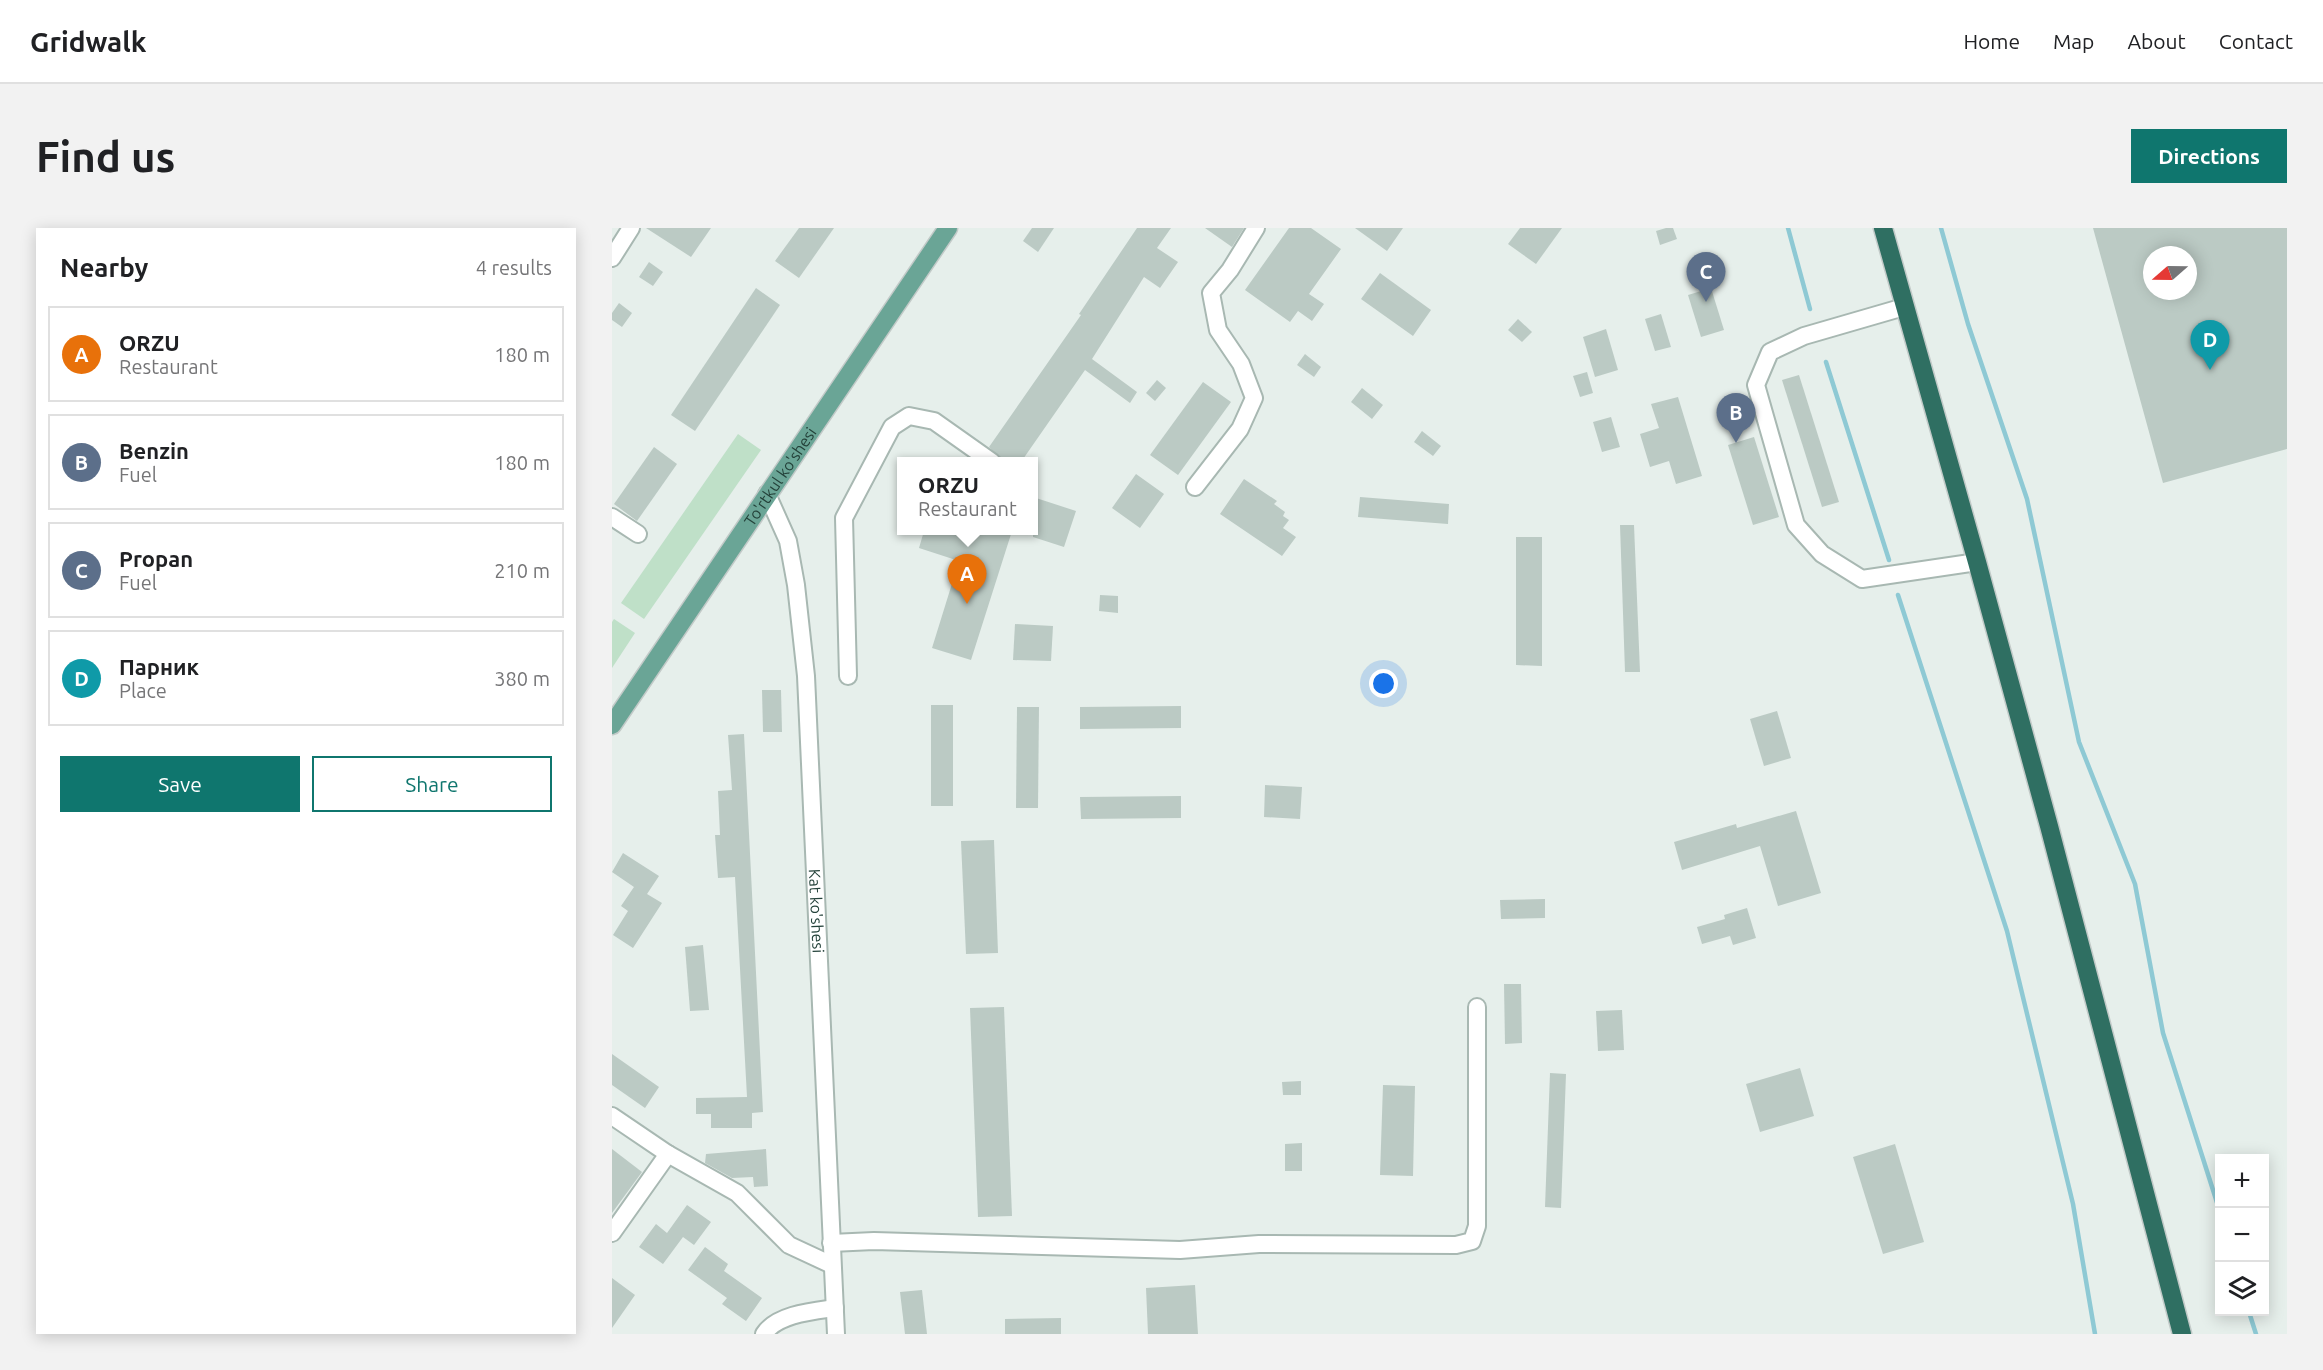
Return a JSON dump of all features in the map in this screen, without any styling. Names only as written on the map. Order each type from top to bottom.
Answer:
[{"type":"highway","points":[[1883,228],[1977,562],[2182,1334]]},
{"type":"main road","name":"To'rtkul ko'shesi","points":[[612,725],[948,228]]},
{"type":"street","points":[[612,258],[631,228]]},
{"type":"street","points":[[1195,487],[1240,429],[1254,398],[1241,364],[1218,330],[1211,293],[1230,270],[1256,228]]},
{"type":"street","points":[[1904,307],[1804,336],[1770,352],[1756,385],[1796,525],[1822,554],[1862,579],[1977,562]]},
{"type":"street","points":[[848,676],[844,518],[892,427],[909,416],[934,421],[985,457]]},
{"type":"street","name":"Kat ko'shesi","points":[[767,494],[788,541],[796,585],[806,676],[836,1334]]},
{"type":"street","points":[[612,517],[638,534]]},
{"type":"street","points":[[831,1243],[874,1240],[1180,1250],[1259,1244],[1456,1245],[1472,1241],[1477,1226],[1477,1007]]},
{"type":"street","points":[[612,1116],[668,1154],[737,1193],[789,1245],[832,1265]]},
{"type":"street","points":[[612,1233],[668,1154]]},
{"type":"street","points":[[764,1334],[768,1327],[801,1312],[835,1308]]},
{"type":"green space","points":[[738,434],[761,450],[644,619],[621,603]]},
{"type":"green space","points":[[614,619],[635,633],[612,668],[612,622]]},
{"type":"building","points":[[646,228],[711,228],[691,257]]},
{"type":"building","points":[[799,228],[834,228],[799,278],[775,261]]},
{"type":"building","points":[[1032,228],[1054,228],[1038,252],[1023,241]]},
{"type":"building","points":[[1137,228],[1171,228],[1157,248],[1178,262],[1160,288],[1144,277],[1092,359],[1137,392],[1130,403],[1085,370],[1024,457],[999,457],[989,447],[1081,315],[1079,314]]},
{"type":"building","points":[[1205,228],[1244,228],[1232,247]]},
{"type":"building","points":[[1289,228],[1311,228],[1341,249],[1309,294],[1324,304],[1312,321],[1298,311],[1290,322],[1245,290]]},
{"type":"building","points":[[1355,228],[1403,228],[1387,251]]},
{"type":"building","points":[[1520,228],[1562,228],[1536,264],[1508,244]]},
{"type":"building","points":[[1673,228],[1677,239],[1660,245],[1656,231]]},
{"type":"building","points":[[2093,228],[2287,228],[2287,449],[2163,483]]},
{"type":"building","points":[[649,262],[663,272],[653,286],[639,277]]},
{"type":"building","points":[[1380,273],[1431,310],[1413,336],[1361,299]]},
{"type":"building","points":[[756,288],[780,305],[695,431],[671,415]]},
{"type":"building","points":[[1711,288],[1724,330],[1701,337],[1688,295]]},
{"type":"building","points":[[619,303],[632,313],[622,327],[612,320],[612,313]]},
{"type":"building","points":[[1661,314],[1671,347],[1655,351],[1645,319]]},
{"type":"building","points":[[1518,319],[1532,332],[1522,342],[1508,330]]},
{"type":"building","points":[[1606,329],[1618,370],[1595,377],[1583,337]]},
{"type":"building","points":[[1305,354],[1321,367],[1314,377],[1297,365]]},
{"type":"building","points":[[1587,372],[1593,393],[1580,397],[1573,376]]},
{"type":"building","points":[[1799,375],[1839,502],[1822,507],[1782,380]]},
{"type":"building","points":[[1157,380],[1166,388],[1155,401],[1146,393]]},
{"type":"building","points":[[1203,382],[1231,402],[1178,475],[1150,455]]},
{"type":"building","points":[[1362,388],[1383,405],[1372,419],[1351,402]]},
{"type":"building","points":[[1678,397],[1702,476],[1676,484],[1669,461],[1650,467],[1640,434],[1659,428],[1651,404]]},
{"type":"building","points":[[1611,417],[1620,447],[1602,452],[1593,422]]},
{"type":"building","points":[[1422,431],[1441,446],[1433,456],[1414,442]]},
{"type":"building","points":[[1754,437],[1779,517],[1753,525],[1728,445]]},
{"type":"building","points":[[654,447],[677,464],[637,521],[614,504]]},
{"type":"building","points":[[1136,474],[1164,494],[1140,528],[1112,508]]},
{"type":"building","points":[[1244,479],[1277,501],[1274,504],[1285,512],[1283,516],[1289,520],[1283,528],[1296,537],[1282,556],[1220,514]]},
{"type":"building","points":[[1360,497],[1449,504],[1448,524],[1358,517]]},
{"type":"building","points":[[1038,499],[1076,511],[1064,547],[1033,537],[1033,535],[1038,535]]},
{"type":"building","points":[[1620,525],[1634,525],[1640,672],[1625,672]]},
{"type":"building","points":[[923,535],[1011,535],[971,660],[932,648],[959,561],[919,548]]},
{"type":"building","points":[[1516,537],[1542,537],[1542,666],[1516,665]]},
{"type":"building","points":[[1100,595],[1118,596],[1118,613],[1099,611]]},
{"type":"building","points":[[1015,624],[1053,626],[1051,661],[1013,660]]},
{"type":"building","points":[[762,690],[781,690],[782,732],[763,732]]},
{"type":"building","points":[[931,705],[953,705],[953,806],[931,806]]},
{"type":"building","points":[[1181,706],[1181,728],[1080,729],[1080,707]]},
{"type":"building","points":[[1017,707],[1039,707],[1038,808],[1016,808]]},
{"type":"building","points":[[1777,711],[1791,758],[1764,766],[1750,719]]},
{"type":"building","points":[[744,734],[763,1112],[752,1113],[752,1128],[711,1128],[711,1114],[696,1114],[696,1098],[747,1097],[735,877],[718,878],[715,835],[720,835],[718,791],[732,790],[728,735]]},
{"type":"building","points":[[1265,785],[1302,787],[1300,819],[1264,817]]},
{"type":"building","points":[[1181,796],[1181,818],[1081,819],[1080,797]]},
{"type":"building","points":[[1796,811],[1821,893],[1778,906],[1760,846],[1682,870],[1674,842],[1736,824],[1737,828]]},
{"type":"building","points":[[994,840],[998,953],[966,954],[961,841]]},
{"type":"building","points":[[623,853],[659,876],[647,894],[662,903],[633,948],[613,935],[628,911],[621,906],[634,887],[612,872]]},
{"type":"building","points":[[1545,899],[1545,918],[1501,919],[1500,900]]},
{"type":"building","points":[[1747,908],[1756,938],[1733,945],[1730,936],[1702,944],[1697,927],[1725,919],[1724,915]]},
{"type":"building","points":[[703,945],[709,1010],[690,1011],[685,947]]},
{"type":"building","points":[[1504,984],[1521,984],[1522,1043],[1505,1044]]},
{"type":"building","points":[[1004,1007],[1012,1216],[978,1217],[970,1008]]},
{"type":"building","points":[[1622,1010],[1624,1050],[1598,1051],[1596,1011]]},
{"type":"building","points":[[612,1054],[659,1087],[645,1108],[612,1085]]},
{"type":"building","points":[[1800,1068],[1814,1116],[1760,1132],[1746,1084]]},
{"type":"building","points":[[1550,1073],[1566,1074],[1561,1208],[1545,1207]]},
{"type":"building","points":[[1301,1081],[1301,1095],[1283,1095],[1282,1082]]},
{"type":"building","points":[[1383,1085],[1415,1086],[1413,1176],[1380,1175]]},
{"type":"building","points":[[1302,1143],[1302,1171],[1285,1171],[1285,1144]]},
{"type":"building","points":[[1895,1144],[1924,1242],[1883,1254],[1853,1157]]},
{"type":"building","points":[[612,1149],[642,1172],[612,1213]]},
{"type":"building","points":[[766,1149],[768,1186],[754,1187],[753,1177],[732,1178],[705,1163],[706,1154]]},
{"type":"building","points":[[687,1205],[711,1222],[694,1245],[683,1237],[663,1264],[639,1247],[656,1224],[667,1233]]},
{"type":"building","points":[[705,1247],[728,1264],[724,1271],[762,1298],[746,1321],[722,1304],[727,1298],[688,1270]]},
{"type":"building","points":[[612,1278],[635,1295],[612,1328]]},
{"type":"building","points":[[1195,1285],[1198,1334],[1148,1334],[1146,1288]]},
{"type":"building","points":[[922,1290],[927,1334],[905,1334],[900,1292]]},
{"type":"building","points":[[1061,1318],[1061,1334],[1005,1334],[1005,1319]]},
{"type":"waterway","points":[[1788,228],[1810,309]]},
{"type":"waterway","points":[[1941,228],[1968,324],[2027,499],[2079,742],[2135,884],[2163,1033],[2219,1208]]},
{"type":"waterway","points":[[1826,362],[1889,560]]},
{"type":"waterway","points":[[1898,595],[2007,931],[2073,1204],[2095,1334]]},
{"type":"waterway","points":[[2250,1316],[2256,1334]]},
{"type":"place","name":"Propan","points":[[1706,302]]},
{"type":"place","name":"Парник","points":[[2210,370]]},
{"type":"place","name":"Benzin","points":[[1736,443]]},
{"type":"place","name":"ORZU","points":[[967,604]]}]
